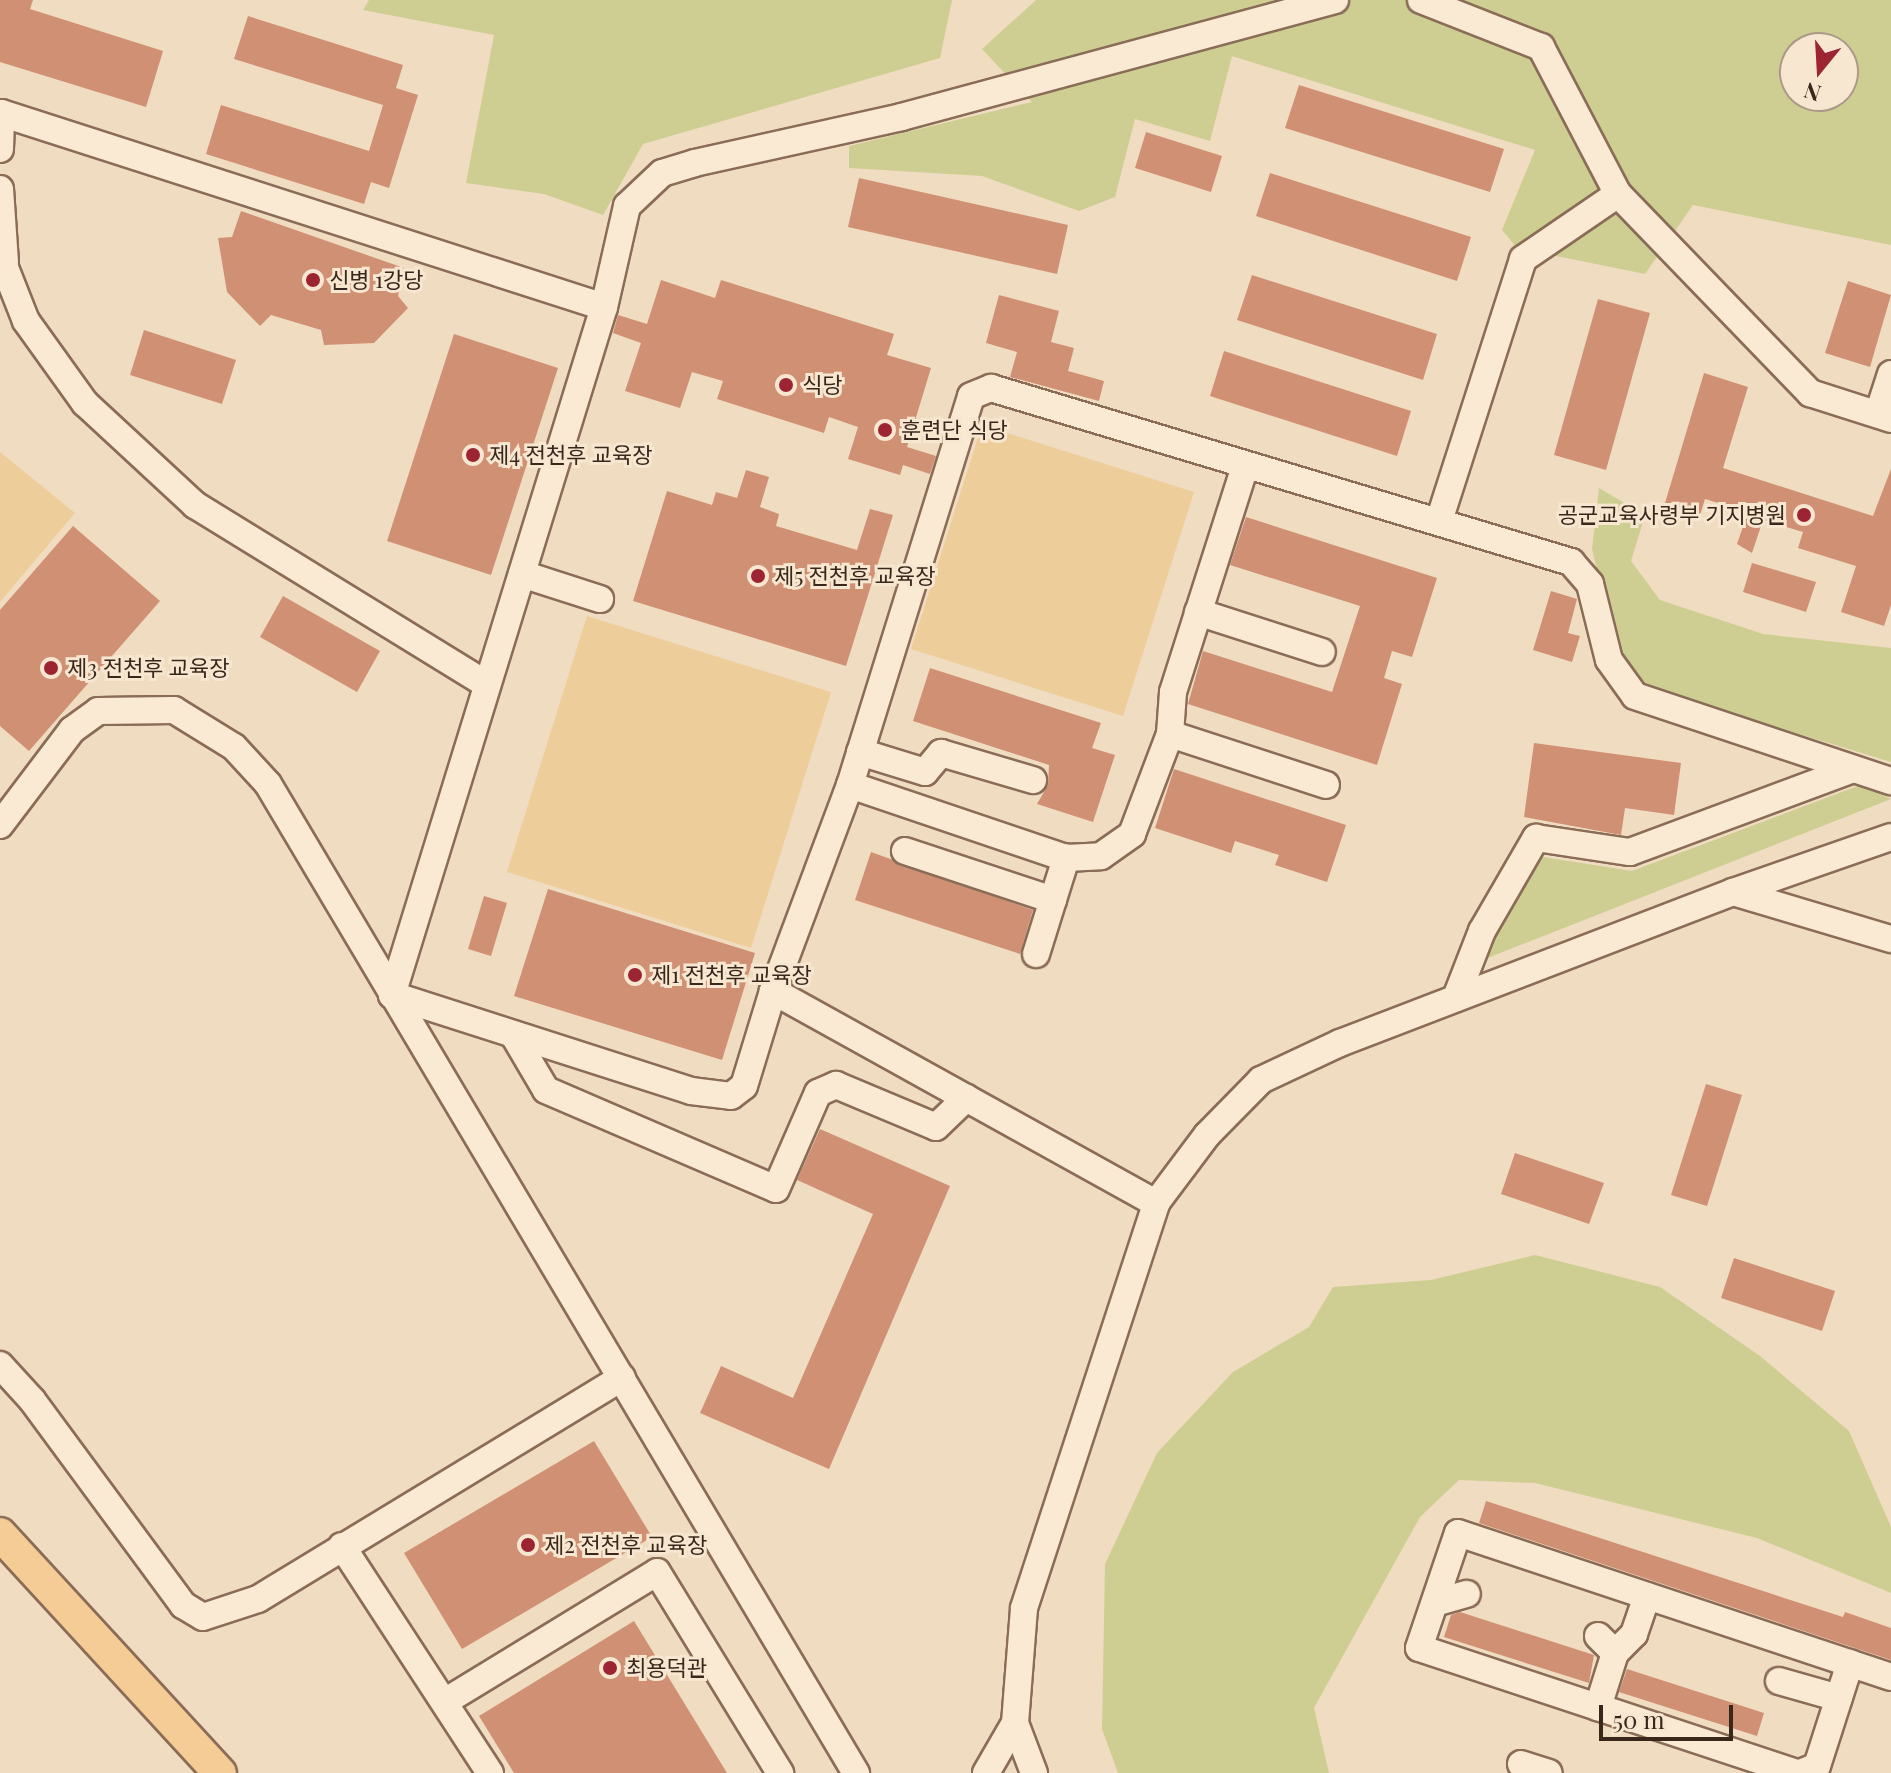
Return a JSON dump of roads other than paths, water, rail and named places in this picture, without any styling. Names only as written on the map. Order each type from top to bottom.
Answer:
[{"type":"main road","points":[[0,1534],[220,1773]]},
{"type":"street","points":[[392,995],[604,307],[627,206],[662,173],[741,150],[902,117],[1335,0]]},
{"type":"street","points":[[1421,0],[1541,47],[1618,194],[1810,393],[1884,417],[1891,374]]},
{"type":"street","points":[[0,149],[1,113],[604,307]]},
{"type":"street","points":[[0,189],[3,258],[26,321],[85,403],[195,505],[486,684]]},
{"type":"street","points":[[1439,521],[1523,259],[1618,194]]},
{"type":"street","points":[[392,995],[691,1091],[731,1096],[744,1086],[753,1068],[773,991],[850,785],[971,396],[991,388],[1007,389],[1245,466],[1571,562],[1590,584],[1609,660],[1635,696],[1891,781]]},
{"type":"street","points":[[850,785],[1066,858],[1101,856],[1132,834],[1170,734],[1173,692],[1245,466]]},
{"type":"street","points":[[522,574],[600,599]]},
{"type":"street","points":[[1198,612],[1322,652]]},
{"type":"street","points":[[5,808],[72,730],[98,711],[135,707],[184,715],[234,747],[268,784],[856,1773]]},
{"type":"street","points":[[1170,734],[1326,785]]},
{"type":"street","points":[[860,752],[925,772],[941,753],[1033,780]]},
{"type":"street","points":[[1457,995],[1482,931],[1536,838],[1630,852],[1853,769]]},
{"type":"street","points":[[960,869],[973,827]]},
{"type":"street","points":[[1034,1773],[1015,1723],[1024,1608],[1156,1203],[1207,1135],[1261,1080],[1457,995],[1891,837]]},
{"type":"street","points":[[905,851],[1053,900]]},
{"type":"street","points":[[1036,954],[1066,858]]},
{"type":"street","points":[[1733,892],[1891,939]]},
{"type":"street","points":[[773,991],[1156,1203]]},
{"type":"street","points":[[513,1034],[546,1090],[776,1189],[818,1093],[836,1085],[936,1127],[966,1098]]},
{"type":"street","points":[[0,1365],[32,1400],[183,1605],[203,1617],[258,1599],[622,1378]]},
{"type":"street","points":[[1850,1663],[1817,1766],[1798,1773],[1419,1648],[1458,1533],[1850,1663],[1891,1677]]},
{"type":"street","points":[[342,1546],[446,1701],[490,1773]]},
{"type":"street","points":[[446,1701],[657,1572],[780,1773]]},
{"type":"street","points":[[1435,1603],[1467,1594]]},
{"type":"street","points":[[1598,1707],[1606,1644],[1634,1634],[1647,1596]]},
{"type":"street","points":[[1779,1681],[1839,1698]]},
{"type":"street","points":[[986,1773],[1015,1723]]},
{"type":"street","points":[[1521,1764],[1549,1773]]},
{"type":"place","name":"신병 1강당","points":[[313,280]]},
{"type":"place","name":"식당","points":[[786,385]]},
{"type":"place","name":"훈련단 식당","points":[[885,430]]},
{"type":"place","name":"제4 전천후 교육장","points":[[473,455]]},
{"type":"place","name":"공군교육사령부 기지병원","points":[[1804,515]]},
{"type":"place","name":"제5 전천후 교육장","points":[[758,576]]},
{"type":"place","name":"제3 전천후 교육장","points":[[51,668]]},
{"type":"place","name":"제1 전천후 교육장","points":[[635,975]]},
{"type":"place","name":"제2 전천후 교육장","points":[[528,1545]]},
{"type":"place","name":"최용덕관","points":[[610,1668]]}]
